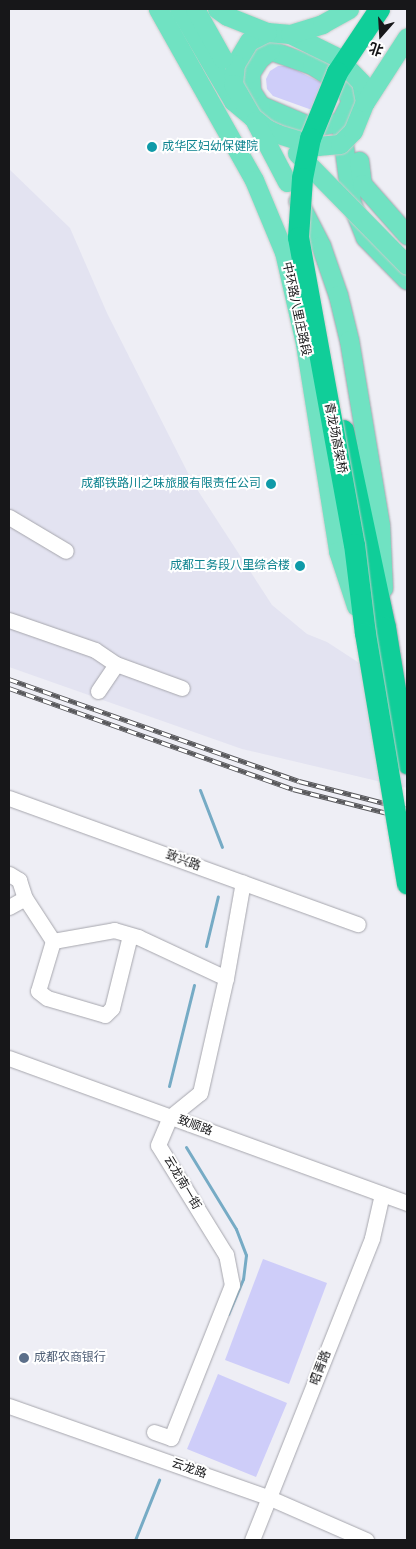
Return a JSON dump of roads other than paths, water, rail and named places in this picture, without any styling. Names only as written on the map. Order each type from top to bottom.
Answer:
[{"type":"highway","name":"青龙场高架桥","points":[[379,9],[337,72],[310,138],[302,178],[298,237],[354,544],[407,763]]},
{"type":"highway","name":"青龙场高架桥","points":[[393,9],[357,58],[327,131],[318,161],[311,227],[320,314],[375,630],[407,884]]},
{"type":"main road","points":[[150,9],[174,48],[256,111]]},
{"type":"main road","name":"中环路八里庄路段","points":[[158,9],[254,180],[284,252],[305,344],[338,551],[375,630]]},
{"type":"main road","points":[[179,9],[228,95],[256,111],[312,127],[352,112],[407,43]]},
{"type":"main road","points":[[195,9],[321,246],[338,295],[349,340],[380,525],[375,630]]},
{"type":"main road","points":[[217,9],[227,16],[267,32],[290,34],[337,57],[361,82],[340,144],[317,146],[278,134]]},
{"type":"main road","points":[[236,9],[270,50],[295,57],[330,74],[352,112],[362,184],[407,235]]},
{"type":"main road","points":[[256,111],[251,91],[250,73],[259,59],[270,50],[342,9]]},
{"type":"main road","points":[[290,34],[322,24],[349,9]]},
{"type":"main road","points":[[267,32],[249,41],[235,64],[233,84],[278,134],[407,265]]},
{"type":"main road","points":[[407,37],[352,112],[351,202],[365,237],[407,280]]},
{"type":"main road","points":[[352,112],[355,182],[360,196],[407,248]]},
{"type":"street","points":[[9,517],[66,551]]},
{"type":"street","points":[[9,620],[95,650],[116,664],[182,688]]},
{"type":"street","points":[[98,691],[116,664]]},
{"type":"street","name":"致兴路","points":[[9,798],[358,924]]},
{"type":"street","points":[[9,874],[19,880],[25,898],[53,941],[38,991],[47,998],[104,1014],[112,1008],[130,935]]},
{"type":"street","name":"云龙南一街","points":[[154,1432],[171,1438],[232,1284],[226,1256],[158,1145],[170,1117],[200,1093],[226,978],[243,882]]},
{"type":"street","points":[[9,907],[25,898]]},
{"type":"street","points":[[53,941],[114,930],[130,935],[226,978]]},
{"type":"street","name":"致顺路","points":[[9,1058],[407,1203]]},
{"type":"street","name":"昭青路","points":[[252,1540],[372,1238],[382,1194]]},
{"type":"street","name":"云龙路","points":[[9,1406],[270,1498],[366,1540]]},
{"type":"waterway","points":[[200,790],[222,847]]},
{"type":"waterway","points":[[206,946],[218,896]]},
{"type":"waterway","points":[[169,1086],[194,985]]},
{"type":"waterway","points":[[186,1147],[236,1229],[246,1255],[243,1279],[228,1314]]},
{"type":"waterway","points":[[135,1540],[159,1480]]},
{"type":"railway","points":[[9,679],[299,781],[407,809]]},
{"type":"railway","points":[[9,688],[293,789],[407,818]]},
{"type":"place","name":"成华区妇幼保健院","points":[[152,147]]},
{"type":"place","name":"成都铁路川之味旅服有限责任公司","points":[[271,484]]},
{"type":"place","name":"成都工务段八里综合楼","points":[[300,566]]},
{"type":"place","name":"成都农商银行","points":[[24,1358]]}]
